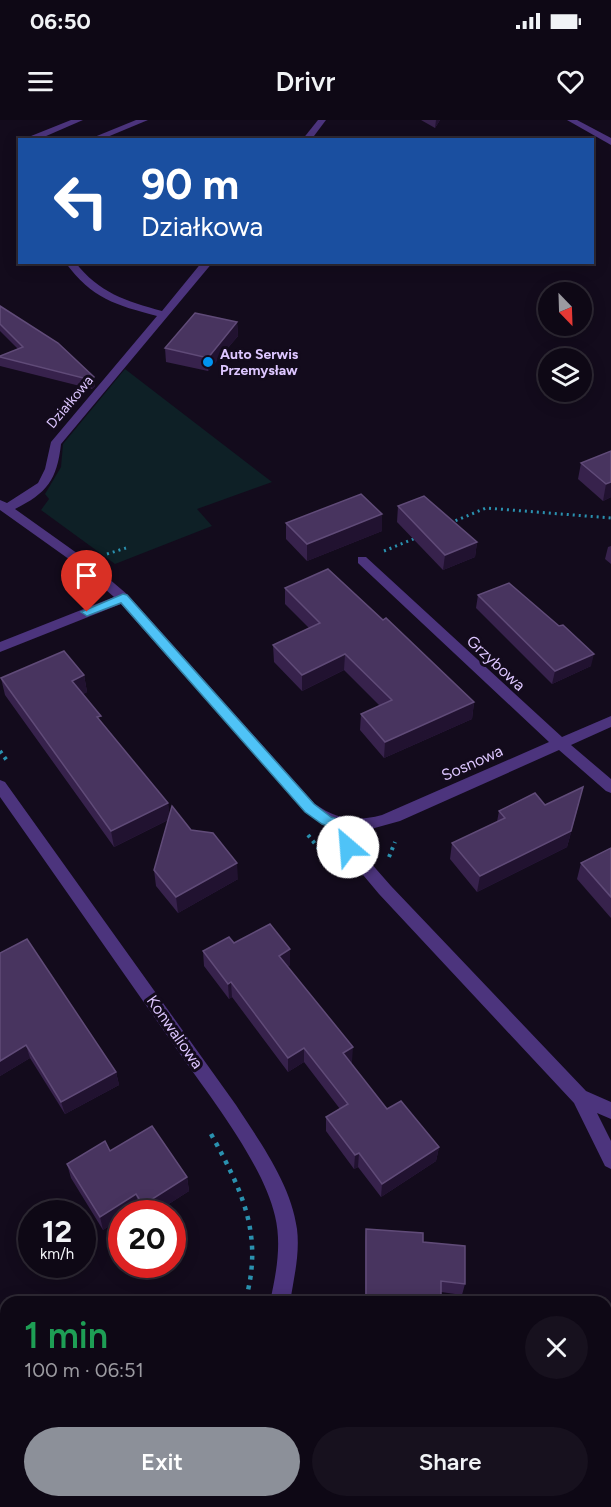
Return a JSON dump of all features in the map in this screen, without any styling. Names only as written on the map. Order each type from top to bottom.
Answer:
[{"type":"street","points":[[30,138],[79,120]]},
{"type":"street","points":[[97,138],[144,120]]},
{"type":"street","points":[[308,138],[322,120]]},
{"type":"street","points":[[571,120],[611,142]]},
{"type":"street","points":[[71,264],[78,274],[102,297],[163,314]]},
{"type":"street","name":"Działkowa","points":[[3,506],[33,495],[44,485],[50,477],[55,444],[206,264]]},
{"type":"street","name":"Działkowa","points":[[3,506],[84,564],[123,598],[310,808],[326,820],[345,826]]},
{"type":"street","name":"Grzybowa","points":[[362,560],[560,743],[611,787]]},
{"type":"street","points":[[0,647],[123,598]]},
{"type":"street","name":"Sosnowa","points":[[345,826],[365,826],[395,817],[611,720]]},
{"type":"street","name":"Konwaliowa","points":[[0,786],[224,1101],[254,1149],[276,1193],[287,1226],[288,1265],[281,1296]]},
{"type":"street","points":[[345,826],[348,847],[385,890],[580,1097],[611,1160]]},
{"type":"street","points":[[580,1097],[611,1111]]},
{"type":"path","points":[[445,525],[486,508],[611,518]]},
{"type":"path","points":[[362,560],[424,534]]},
{"type":"path","points":[[100,557],[126,548]]},
{"type":"path","points":[[307,835],[330,861]]},
{"type":"path","points":[[206,1126],[244,1195],[252,1223],[254,1259],[246,1296]]},
{"type":"shaded area","points":[[125,369],[272,482],[197,509],[212,526],[115,564],[41,510],[49,499],[45,494],[61,467],[63,444]]},
{"type":"building","points":[[0,306],[58,343],[94,377],[91,380],[0,357],[23,347],[0,324]]},
{"type":"building","points":[[195,313],[237,322],[208,358],[165,348]]},
{"type":"building","points":[[611,451],[611,482],[606,484],[581,463]]},
{"type":"building","points":[[361,494],[382,514],[307,544],[286,523]]},
{"type":"building","points":[[424,496],[477,542],[445,555],[398,506]]},
{"type":"building","points":[[328,569],[383,620],[386,618],[474,702],[385,742],[361,714],[392,700],[345,654],[302,675],[273,645],[320,623],[285,588]]},
{"type":"building","points":[[509,583],[559,626],[563,625],[594,654],[555,671],[478,595]]},
{"type":"building","points":[[64,651],[84,675],[72,681],[101,716],[97,717],[168,803],[111,831],[1,678]]},
{"type":"building","points":[[583,787],[571,831],[480,876],[452,843],[505,818],[499,811],[535,793],[545,805]]},
{"type":"building","points":[[172,806],[191,830],[213,833],[237,863],[176,897],[154,870]]},
{"type":"building","points":[[611,848],[611,897],[581,863]]},
{"type":"building","points":[[270,924],[290,949],[279,956],[353,1047],[343,1053],[387,1109],[401,1101],[439,1147],[382,1184],[359,1153],[355,1155],[326,1117],[348,1104],[304,1048],[288,1058],[231,982],[228,984],[203,951],[229,937],[234,943]]},
{"type":"building","points":[[27,939],[116,1072],[61,1102],[26,1045],[0,1061],[0,953]]},
{"type":"building","points":[[152,1126],[187,1177],[151,1200],[140,1200],[136,1194],[127,1200],[108,1200],[108,1212],[100,1217],[96,1211],[96,1200],[89,1200],[67,1164],[105,1141],[110,1151]]},
{"type":"building","points":[[366,1229],[423,1233],[423,1242],[465,1246],[465,1284],[441,1281],[441,1296],[366,1296]]},
{"type":"place","name":"Auto Serwis Przemysław","points":[[208,362]]},
{"type":"route","points":[[87,612],[123,598],[310,808],[326,820],[345,826],[348,847]]}]
